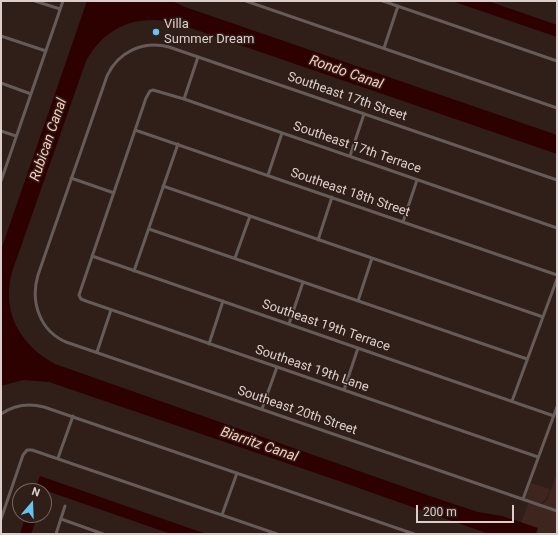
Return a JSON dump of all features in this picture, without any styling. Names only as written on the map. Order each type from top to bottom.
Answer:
[{"type":"street","points":[[35,1],[60,10]]},
{"type":"street","points":[[1,179],[63,1]]},
{"type":"street","points":[[246,1],[557,108]]},
{"type":"street","points":[[383,1],[557,61]]},
{"type":"street","points":[[384,48],[398,6]]},
{"type":"street","points":[[1,36],[46,51]]},
{"type":"street","name":"Southeast 17th Street","points":[[71,178],[106,76],[115,63],[129,51],[141,46],[158,45],[169,47],[557,180]]},
{"type":"street","points":[[184,99],[198,57]]},
{"type":"street","points":[[1,83],[31,94]]},
{"type":"street","name":"Southeast 17th Terrace","points":[[136,130],[147,96],[150,91],[157,90],[557,228]]},
{"type":"street","points":[[350,156],[364,114]]},
{"type":"street","points":[[92,256],[136,130]]},
{"type":"street","name":"Southeast 18th Street","points":[[136,130],[557,275]]},
{"type":"street","points":[[1,131],[16,136]]},
{"type":"street","points":[[268,175],[282,133]]},
{"type":"street","points":[[134,271],[178,144]]},
{"type":"street","points":[[71,178],[114,193]]},
{"type":"street","name":"Southeast 20th Street","points":[[71,178],[36,282],[35,301],[40,316],[48,328],[60,339],[557,511]]},
{"type":"street","points":[[403,222],[417,180]]},
{"type":"street","points":[[163,186],[543,317]]},
{"type":"street","points":[[318,240],[332,198]]},
{"type":"street","points":[[235,258],[250,216]]},
{"type":"street","points":[[149,229],[527,359]]},
{"type":"street","name":"Southeast 19th Terrace","points":[[92,256],[554,416]]},
{"type":"street","name":"Southeast 19th Lane","points":[[92,256],[80,291],[80,297],[83,300],[538,457]]},
{"type":"street","points":[[358,301],[372,258]]},
{"type":"street","points":[[512,401],[557,279]]},
{"type":"street","points":[[289,324],[303,282]]},
{"type":"street","points":[[209,344],[223,302]]},
{"type":"street","points":[[96,352],[111,310]]},
{"type":"street","points":[[344,390],[358,348]]},
{"type":"street","points":[[262,409],[277,367]]},
{"type":"street","points":[[1,414],[18,406],[35,405],[72,416],[414,534]]},
{"type":"street","points":[[523,499],[557,407]]},
{"type":"street","points":[[58,458],[72,416]]},
{"type":"street","points":[[1,519],[23,455],[27,450],[33,450],[276,534]]},
{"type":"street","points":[[222,515],[237,473]]},
{"type":"street","points":[[56,534],[66,506]]},
{"type":"street","points":[[61,519],[103,534]]},
{"type":"shaded area","points":[[557,473],[557,534],[532,534],[520,526],[529,501],[541,505],[547,500]]},
{"type":"shaded area","points":[[531,483],[550,489],[546,499],[540,504],[525,498]]},
{"type":"water","points":[[87,1],[172,1],[185,7],[557,135],[557,154],[179,24],[165,21],[138,21],[125,25],[103,38],[86,61],[12,272],[9,287],[9,301],[16,326],[32,347],[55,364],[427,495],[478,512],[502,516],[538,528],[536,534],[489,534],[49,382],[23,380],[1,386],[1,250]]},
{"type":"water","points":[[452,1],[488,1],[557,25],[557,37]]},
{"type":"water","points":[[40,476],[207,534],[171,534],[52,493],[52,483],[37,483]]},
{"type":"water","points":[[23,523],[35,523],[31,534],[20,534]]},
{"type":"place","name":"Villa Summer Dream","points":[[156,32]]},
{"type":"water label","name":"Rondo Canal","points":[[346,73]]},
{"type":"water label","name":"Rubican Canal","points":[[49,140]]},
{"type":"water label","name":"Biarritz Canal","points":[[259,445]]}]
